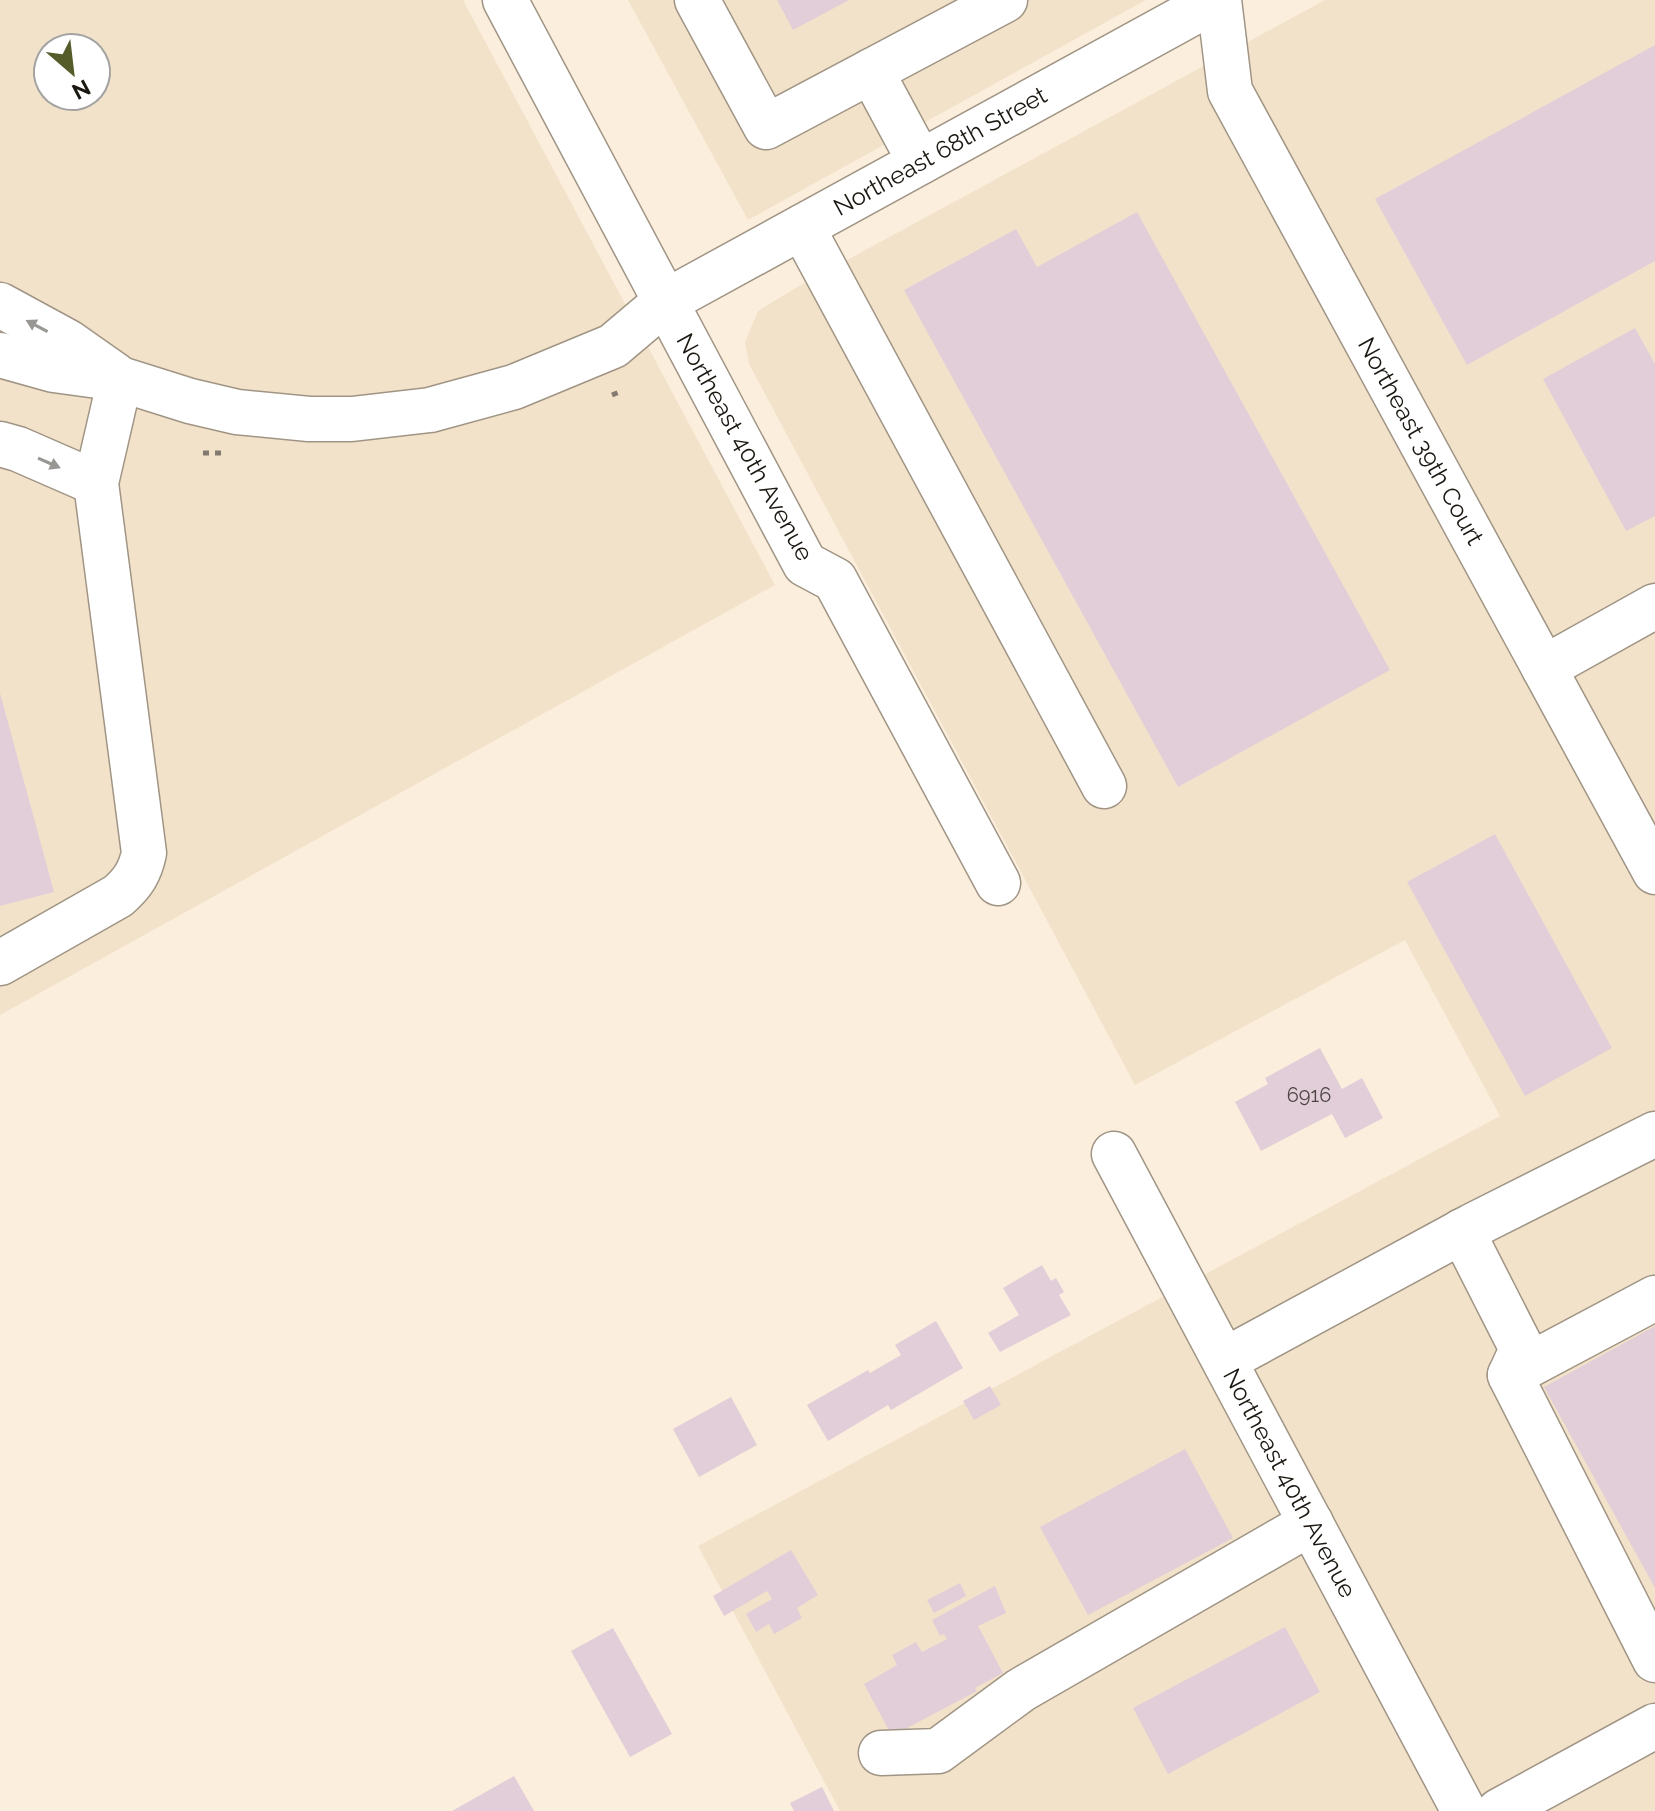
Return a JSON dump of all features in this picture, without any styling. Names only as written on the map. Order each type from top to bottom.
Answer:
[{"type":"street","name":"Northeast 40th Avenue","points":[[505,0],[805,564],[835,580],[998,883]]},
{"type":"street","points":[[697,0],[766,127],[1005,0]]},
{"type":"street","name":"Northeast 68th Street","points":[[120,379],[190,401],[267,416],[352,419],[418,412],[470,401],[514,387],[613,346],[665,302],[1218,0]]},
{"type":"street","name":"Northeast 39th Court","points":[[1218,0],[1230,91],[1655,872]]},
{"type":"street","points":[[871,71],[920,162]]},
{"type":"street","points":[[802,227],[1104,786]]},
{"type":"street","points":[[0,305],[68,342],[120,379]]},
{"type":"street","points":[[0,355],[54,370],[120,379]]},
{"type":"street","points":[[0,963],[118,896],[140,870],[144,853],[96,483],[120,379]]},
{"type":"street","points":[[0,444],[96,483]]},
{"type":"street","points":[[1544,668],[1655,606]]},
{"type":"street","points":[[1225,1360],[1462,1231],[1655,1134]]},
{"type":"street","name":"Northeast 40th Avenue","points":[[1114,1154],[1464,1811]]},
{"type":"street","points":[[1462,1231],[1522,1349],[1510,1375]]},
{"type":"street","points":[[1510,1375],[1655,1298]]},
{"type":"street","points":[[1510,1375],[1655,1660]]},
{"type":"street","points":[[881,1753],[938,1751],[1021,1690],[1311,1523]]},
{"type":"street","points":[[1499,1811],[1655,1726]]},
{"type":"shaded area","points":[[0,0],[463,0],[775,585],[0,1015]]},
{"type":"shaded area","points":[[628,0],[1146,0],[748,220]]},
{"type":"shaded area","points":[[1325,0],[1655,0],[1655,1811],[840,1811],[698,1546],[1500,1116],[1405,940],[1135,1085],[749,364],[745,342],[758,311],[794,289]]},
{"type":"building","points":[[777,0],[849,0],[793,30]]},
{"type":"building","points":[[1655,45],[1655,261],[1467,365],[1375,199]]},
{"type":"building","points":[[1137,212],[1390,670],[1178,787],[904,290],[1016,229],[1037,267]]},
{"type":"building","points":[[1635,328],[1655,364],[1655,516],[1626,531],[1543,379]]},
{"type":"building","points":[[0,693],[54,892],[0,906]]},
{"type":"building","points":[[1495,834],[1612,1048],[1525,1096],[1407,882]]},
{"type":"building","points":[[1320,1048],[1342,1089],[1362,1078],[1383,1118],[1345,1138],[1332,1114],[1261,1151],[1235,1102],[1268,1084],[1265,1078]]},
{"type":"building","points":[[1042,1265],[1051,1281],[1056,1278],[1064,1292],[1059,1295],[1071,1315],[1000,1352],[988,1333],[1019,1315],[1003,1288]]},
{"type":"building","points":[[936,1321],[963,1368],[891,1410],[888,1405],[828,1441],[807,1405],[901,1355],[895,1345]]},
{"type":"building","points":[[1655,1326],[1655,1588],[1544,1387]]},
{"type":"building","points":[[990,1386],[1001,1405],[974,1420],[963,1401]]},
{"type":"building","points":[[731,1397],[757,1445],[699,1477],[673,1429]]},
{"type":"building","points":[[1185,1449],[1233,1538],[1088,1615],[1040,1527]]},
{"type":"building","points":[[791,1550],[818,1595],[797,1608],[802,1618],[774,1634],[769,1624],[756,1632],[746,1614],[772,1599],[767,1591],[724,1616],[713,1596]]},
{"type":"building","points":[[960,1583],[966,1596],[934,1613],[927,1600]]},
{"type":"building","points":[[995,1586],[1006,1613],[978,1626],[1003,1673],[975,1688],[977,1691],[892,1736],[864,1684],[897,1665],[892,1655],[916,1642],[922,1652],[947,1639],[944,1634],[940,1636],[932,1620]]},
{"type":"building","points":[[1285,1627],[1320,1692],[1168,1774],[1133,1708]]},
{"type":"building","points":[[613,1628],[672,1734],[630,1757],[571,1651]]},
{"type":"building","points":[[514,1776],[534,1811],[452,1811]]},
{"type":"building","points":[[822,1787],[834,1811],[794,1811],[790,1803]]}]
